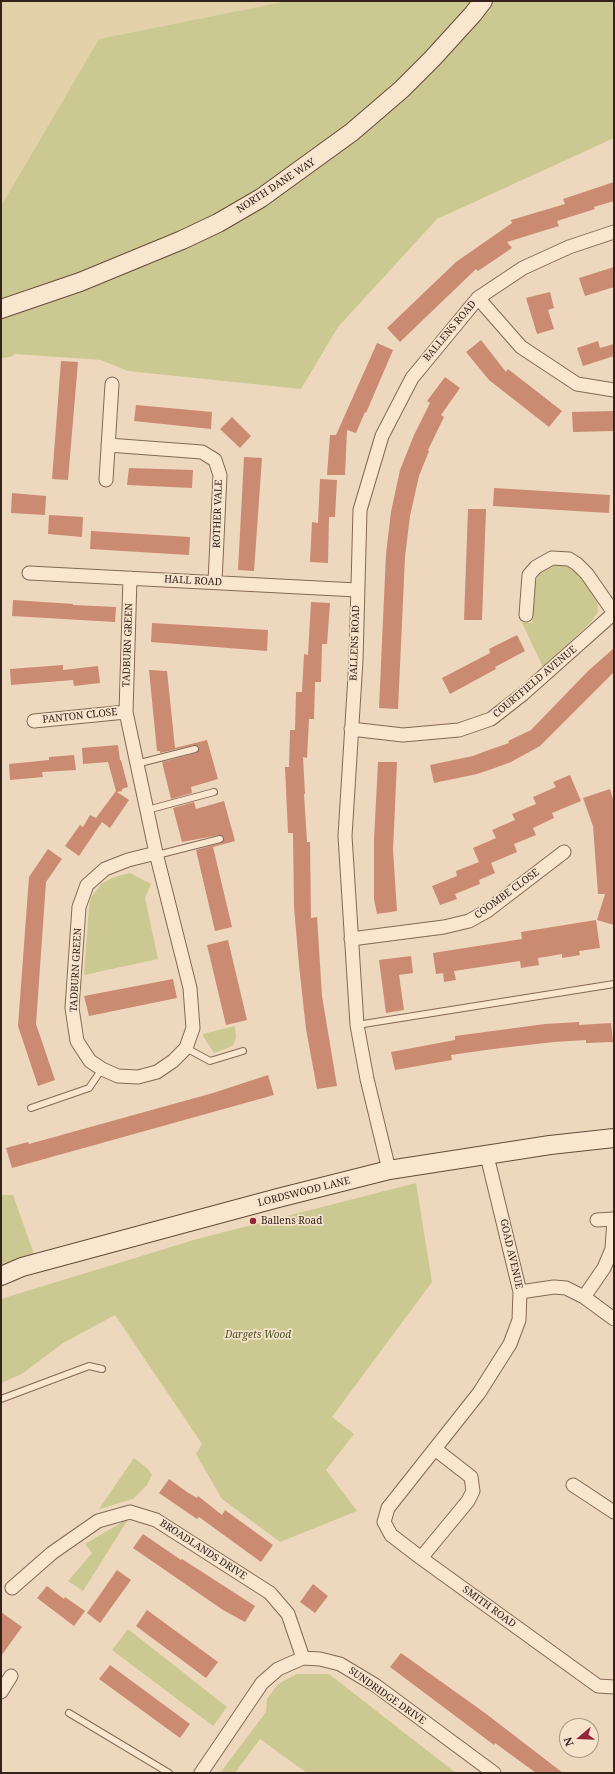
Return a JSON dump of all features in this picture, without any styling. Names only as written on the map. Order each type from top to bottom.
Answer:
[{"type":"street","name":"NORTH DANE WAY","points":[[1,309],[80,282],[182,240],[218,223],[261,198],[352,132],[396,94],[432,59],[483,1]]},
{"type":"street","name":"BALLENS ROAD","points":[[389,1170],[367,1080],[357,1025],[345,836],[356,660],[360,510],[382,436],[412,378],[478,298],[523,268],[568,247],[614,232]]},
{"type":"street","points":[[478,298],[521,347],[577,384],[614,390]]},
{"type":"street","points":[[106,480],[112,384]]},
{"type":"street","name":"ROTHER VALE","points":[[108,445],[202,452],[215,460],[220,475],[215,582]]},
{"type":"street","points":[[526,615],[529,575],[536,567],[552,558],[569,559],[578,564],[587,574],[614,613]]},
{"type":"street","name":"HALL ROAD","points":[[29,572],[357,590]]},
{"type":"street","name":"TADBURN GREEN","points":[[130,578],[126,712],[136,764],[190,988],[193,1028],[186,1048],[173,1061],[157,1072],[138,1077],[118,1076],[102,1069],[90,1061],[77,1041],[72,1008],[79,906],[87,885],[105,869],[128,860],[157,854]]},
{"type":"street","name":"COURTFIELD AVENUE","points":[[351,729],[403,735],[459,730],[491,719],[523,694],[614,613]]},
{"type":"street","name":"PANTON CLOSE","points":[[34,721],[126,712]]},
{"type":"street","name":"COOMBE CLOSE","points":[[351,939],[452,926],[469,921],[487,911],[564,852]]},
{"type":"street","name":"LORDSWOOD LANE","points":[[1,1276],[30,1265],[278,1198],[389,1170],[487,1156],[550,1145],[614,1138]]},
{"type":"street","name":"GOAD AVENUE","points":[[388,1508],[479,1393],[510,1344],[519,1320],[520,1292],[487,1156]]},
{"type":"street","points":[[584,1296],[604,1268],[612,1249],[613,1219],[597,1220]]},
{"type":"street","points":[[520,1292],[554,1287],[566,1288],[584,1296],[614,1319]]},
{"type":"street","points":[[421,1558],[468,1501],[473,1491],[471,1477],[435,1450]]},
{"type":"street","points":[[572,1484],[614,1512]]},
{"type":"street","name":"SMITH ROAD","points":[[388,1508],[384,1522],[390,1535],[598,1686],[614,1687]]},
{"type":"street","name":"BROADLANDS DRIVE","points":[[12,1588],[52,1553],[98,1521],[130,1512],[156,1520],[270,1593],[288,1614],[303,1658]]},
{"type":"street","name":"SUNDRIDGE DRIVE","points":[[201,1773],[262,1683],[278,1669],[303,1658],[320,1659],[340,1664],[375,1685],[494,1773]]},
{"type":"street","points":[[1,1692],[11,1676]]},
{"type":"lane","points":[[136,764],[194,749]]},
{"type":"lane","points":[[147,810],[214,792]]},
{"type":"lane","points":[[157,854],[220,839]]},
{"type":"lane","points":[[357,1025],[614,984]]},
{"type":"lane","points":[[186,1048],[210,1061],[243,1051]]},
{"type":"lane","points":[[31,1108],[89,1088],[102,1069]]},
{"type":"lane","points":[[1,1399],[89,1366],[102,1369]]},
{"type":"lane","points":[[69,1712],[169,1773]]},
{"type":"shaded area","points":[[1,1],[287,1],[99,39],[1,206]]},
{"type":"green space","points":[[287,1],[614,1],[614,138],[437,219],[338,327],[301,389],[128,371],[101,360],[15,354],[11,357],[1,358],[1,206],[99,39]]},
{"type":"green space","points":[[554,564],[566,564],[579,573],[592,591],[597,602],[598,612],[591,622],[543,667],[522,623],[532,623],[535,583],[545,568]]},
{"type":"green space","points":[[130,873],[151,884],[145,898],[158,959],[84,975],[91,898],[101,884],[114,877]]},
{"type":"green space","points":[[235,1026],[236,1038],[233,1045],[214,1053],[203,1034]]},
{"type":"green space","name":"Dargets Wood","points":[[416,1183],[432,1282],[332,1417],[354,1434],[326,1470],[357,1511],[280,1542],[222,1499],[196,1454],[202,1444],[115,1315],[63,1343],[22,1374],[1,1383],[1,1299],[197,1239]]},
{"type":"green space","points":[[1,1195],[13,1195],[34,1254],[1,1265]]},
{"type":"green space","points":[[134,1458],[148,1469],[152,1475],[147,1485],[133,1499],[99,1509]]},
{"type":"green space","points":[[129,1518],[83,1591],[68,1581],[92,1553],[85,1544]]},
{"type":"green space","points":[[128,1629],[227,1707],[213,1726],[112,1650]]},
{"type":"green space","points":[[297,1674],[329,1674],[456,1773],[307,1773],[260,1739],[235,1773],[220,1773],[266,1712],[267,1699],[278,1684]]},
{"type":"building","points":[[614,182],[614,201],[594,207],[595,209],[557,221],[559,226],[507,242],[512,248],[478,271],[476,269],[400,342],[387,328],[456,262],[512,223],[511,220],[565,204],[563,199]]},
{"type":"building","points":[[614,267],[614,287],[585,296],[579,278]]},
{"type":"building","points":[[550,292],[554,308],[548,310],[554,329],[537,334],[526,298]]},
{"type":"building","points":[[481,340],[506,372],[508,369],[562,411],[549,427],[489,380],[466,352]]},
{"type":"building","points":[[598,341],[600,348],[614,344],[614,356],[583,366],[577,348]]},
{"type":"building","points":[[377,343],[393,350],[356,433],[347,430],[345,475],[327,475],[330,435],[336,435]]},
{"type":"building","points":[[61,361],[78,362],[68,480],[52,479]]},
{"type":"building","points":[[445,377],[460,388],[441,415],[444,417],[428,450],[429,451],[419,476],[410,516],[405,557],[398,709],[379,708],[386,554],[391,512],[400,470],[414,435],[430,403],[427,401]]},
{"type":"building","points":[[136,405],[212,412],[211,429],[134,421]]},
{"type":"building","points":[[614,411],[614,431],[573,432],[572,412]]},
{"type":"building","points":[[232,417],[251,436],[240,448],[220,429]]},
{"type":"building","points":[[244,457],[262,458],[254,571],[238,570]]},
{"type":"building","points":[[129,468],[193,470],[192,488],[127,485]]},
{"type":"building","points":[[320,479],[337,480],[335,517],[329,517],[328,563],[310,562],[312,522],[318,523]]},
{"type":"building","points":[[494,488],[610,495],[609,513],[493,506]]},
{"type":"building","points":[[12,493],[46,496],[45,515],[11,513]]},
{"type":"building","points":[[468,509],[486,509],[482,620],[464,620]]},
{"type":"building","points":[[49,515],[83,517],[82,537],[48,534]]},
{"type":"building","points":[[91,531],[190,537],[189,555],[90,549]]},
{"type":"building","points":[[13,600],[116,607],[115,622],[12,616]]},
{"type":"building","points":[[311,602],[330,603],[327,644],[322,644],[321,682],[315,682],[314,719],[309,719],[307,758],[303,757],[307,842],[310,842],[311,918],[317,917],[322,996],[337,1086],[317,1089],[306,1029],[299,965],[294,907],[293,833],[288,833],[285,767],[289,767],[290,730],[295,730],[296,692],[302,692],[304,654],[308,655]]},
{"type":"building","points":[[152,623],[268,630],[267,651],[151,642]]},
{"type":"building","points":[[517,635],[525,651],[450,694],[442,678],[490,653],[489,649]]},
{"type":"building","points":[[614,648],[614,672],[540,746],[511,762],[492,769],[477,774],[434,783],[430,765],[473,756],[509,743],[508,741],[531,730],[588,671]]},
{"type":"building","points":[[63,665],[63,670],[98,666],[100,683],[74,686],[73,680],[11,685],[10,669]]},
{"type":"building","points":[[149,670],[167,671],[175,748],[207,740],[218,779],[191,787],[192,793],[171,799],[162,762],[196,753],[199,748],[198,746],[194,745],[160,753],[160,751],[157,751]]},
{"type":"building","points":[[118,745],[120,760],[128,787],[117,792],[129,800],[110,828],[102,822],[79,856],[65,846],[80,825],[83,827],[90,815],[96,818],[116,791],[108,762],[83,764],[82,748]]},
{"type":"building","points":[[74,755],[76,770],[42,772],[43,777],[10,780],[9,764],[49,760],[49,757]]},
{"type":"building","points":[[378,762],[397,762],[393,850],[397,911],[377,914],[374,899],[374,840]]},
{"type":"building","points":[[570,775],[581,801],[552,813],[554,818],[533,828],[536,835],[514,844],[517,852],[491,863],[495,873],[479,880],[480,884],[455,894],[457,899],[440,905],[432,886],[457,876],[456,871],[479,862],[473,848],[496,838],[492,830],[515,820],[512,814],[536,804],[533,797],[556,787],[553,782]]},
{"type":"building","points":[[610,789],[614,802],[614,925],[597,920],[605,894],[598,894],[593,826],[583,798]]},
{"type":"building","points":[[224,801],[235,841],[213,847],[232,927],[215,931],[196,850],[221,843],[224,841],[224,838],[219,835],[182,842],[173,808],[194,802],[196,809]]},
{"type":"building","points":[[48,849],[62,859],[46,882],[36,1024],[55,1080],[38,1086],[18,1026],[29,877]]},
{"type":"building","points":[[596,920],[600,948],[579,951],[580,955],[562,958],[562,954],[538,958],[539,965],[521,968],[520,961],[454,971],[456,980],[444,982],[443,973],[436,974],[433,953],[522,939],[521,932]]},
{"type":"building","points":[[228,940],[247,1020],[226,1025],[207,945]]},
{"type":"building","points":[[411,956],[413,973],[399,975],[404,1010],[386,1013],[379,960]]},
{"type":"building","points":[[173,979],[177,998],[89,1016],[84,996]]},
{"type":"building","points":[[579,1022],[579,1025],[611,1023],[613,1042],[586,1043],[586,1040],[493,1049],[451,1055],[452,1060],[395,1070],[391,1052],[455,1040],[455,1036],[545,1024]]},
{"type":"building","points":[[268,1075],[274,1095],[12,1168],[6,1148],[28,1142],[29,1144],[213,1093]]},
{"type":"building","points":[[169,1479],[197,1498],[198,1496],[222,1515],[225,1510],[273,1545],[261,1562],[199,1517],[197,1519],[159,1493]]},
{"type":"building","points":[[143,1534],[181,1560],[182,1559],[255,1606],[245,1622],[223,1610],[133,1548]]},
{"type":"building","points":[[117,1570],[131,1580],[100,1623],[87,1613]]},
{"type":"building","points":[[313,1584],[328,1596],[315,1613],[300,1602]]},
{"type":"building","points":[[47,1586],[64,1599],[65,1597],[85,1611],[74,1626],[37,1598]]},
{"type":"building","points":[[147,1610],[218,1662],[206,1678],[136,1626]]},
{"type":"building","points":[[1,1612],[22,1627],[1,1656]]},
{"type":"building","points":[[401,1653],[485,1713],[563,1773],[536,1773],[495,1743],[494,1745],[390,1667]]},
{"type":"building","points":[[110,1665],[190,1724],[180,1738],[99,1679]]},
{"type":"place","name":"Ballens Road","points":[[253,1221]]}]
